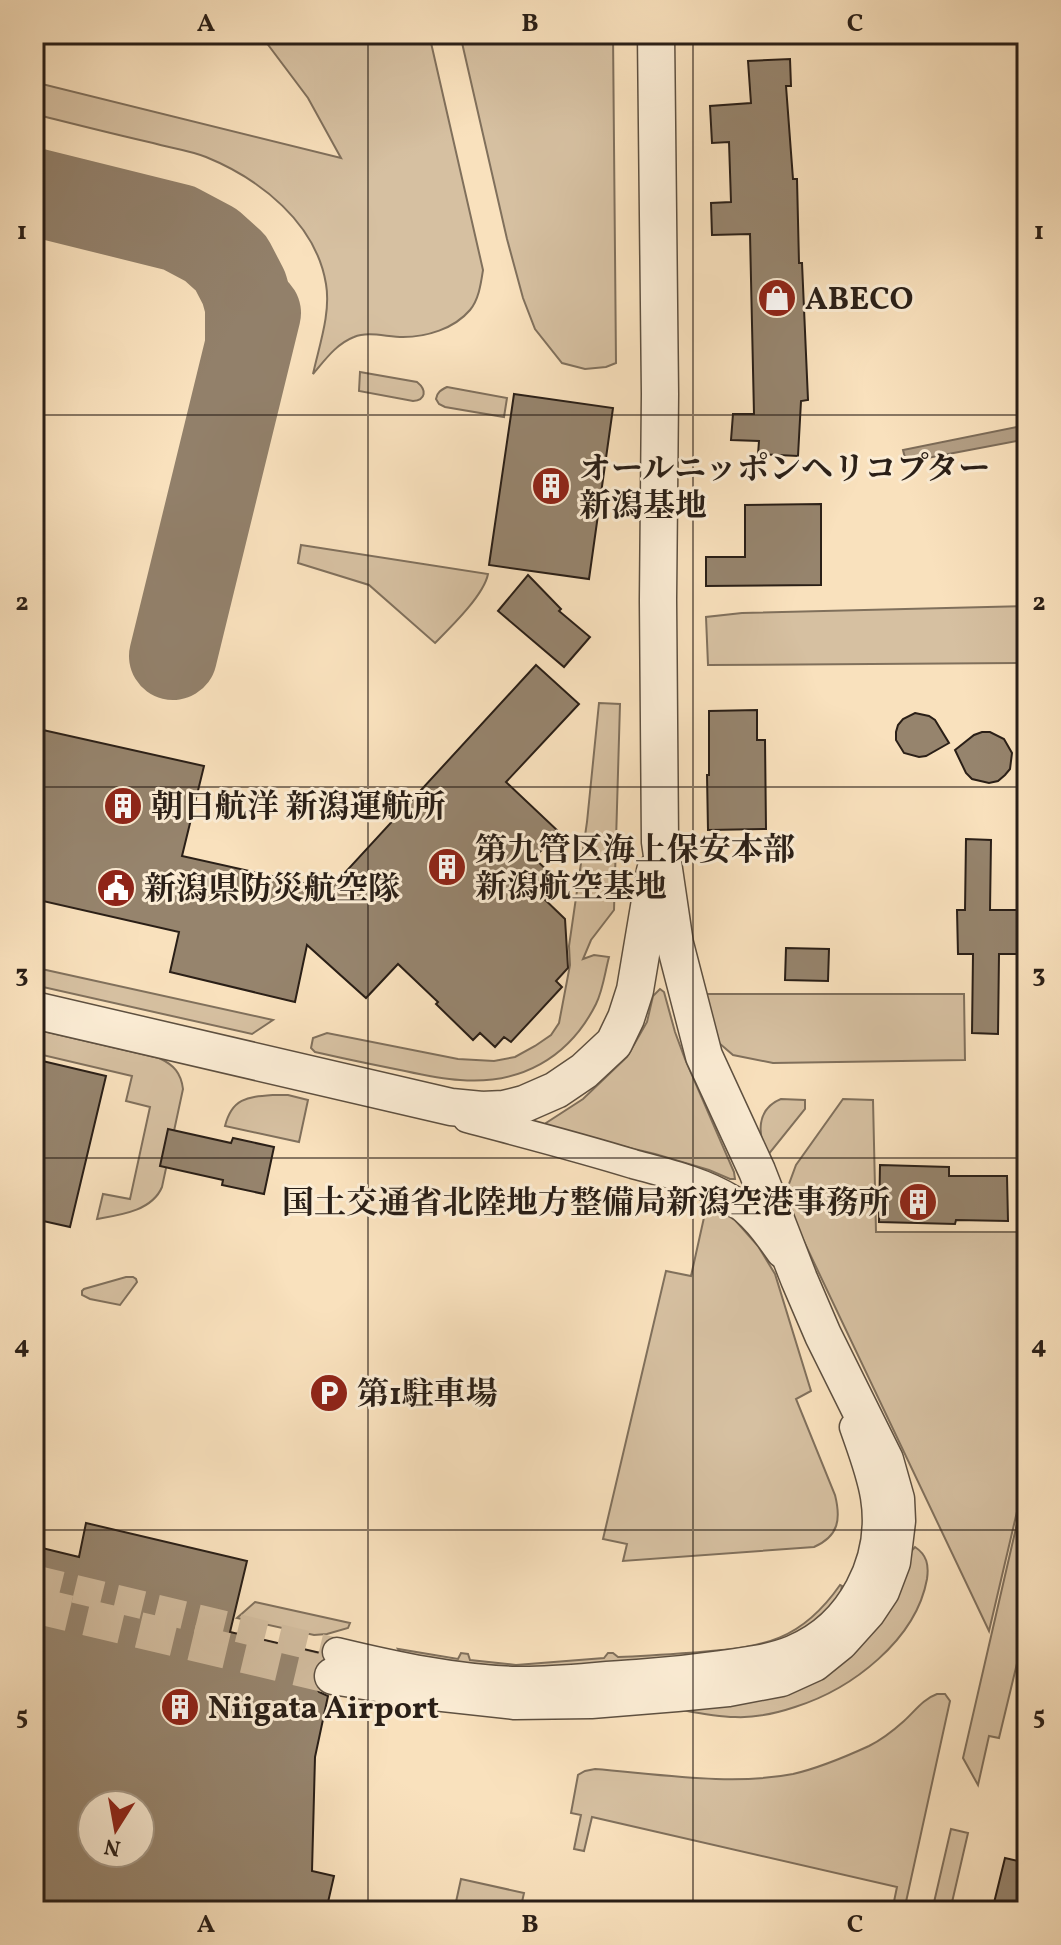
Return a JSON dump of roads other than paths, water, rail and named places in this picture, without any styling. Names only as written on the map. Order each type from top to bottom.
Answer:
[{"type":"street","points":[[335,1664],[434,1692],[515,1701],[591,1700],[728,1688],[781,1678],[814,1663],[840,1642],[867,1612],[881,1591],[892,1562],[896,1499],[885,1460],[823,1335],[757,1171],[704,1056],[675,944],[660,842],[656,34]]},
{"type":"street","points":[[34,1010],[451,1107],[482,1110],[524,1104],[556,1090],[584,1071],[614,1043],[635,990],[660,842]]},
{"type":"street","points":[[316,1077],[598,1153],[708,1187],[752,1215],[799,1279]]},
{"type":"tunnel","points":[[34,1579],[337,1652]]},
{"type":"tunnel","points":[[34,1605],[333,1676]]},
{"type":"place","name":"ABECO","points":[[777,298]]},
{"type":"place","name":"オールニッポンヘリコプター 新潟基地","points":[[551,486]]},
{"type":"place","name":"朝日航洋 新潟運航所","points":[[123,806]]},
{"type":"place","name":"第九管区海上保安本部 新潟航空基地","points":[[447,867]]},
{"type":"place","name":"新潟県防災航空隊","points":[[116,888]]},
{"type":"place","name":"国土交通省北陸地方整備局新潟空港事務所","points":[[918,1202]]},
{"type":"place","name":"第1駐車場","points":[[329,1393]]},
{"type":"place","name":"Niigata Airport","points":[[180,1707]]}]
